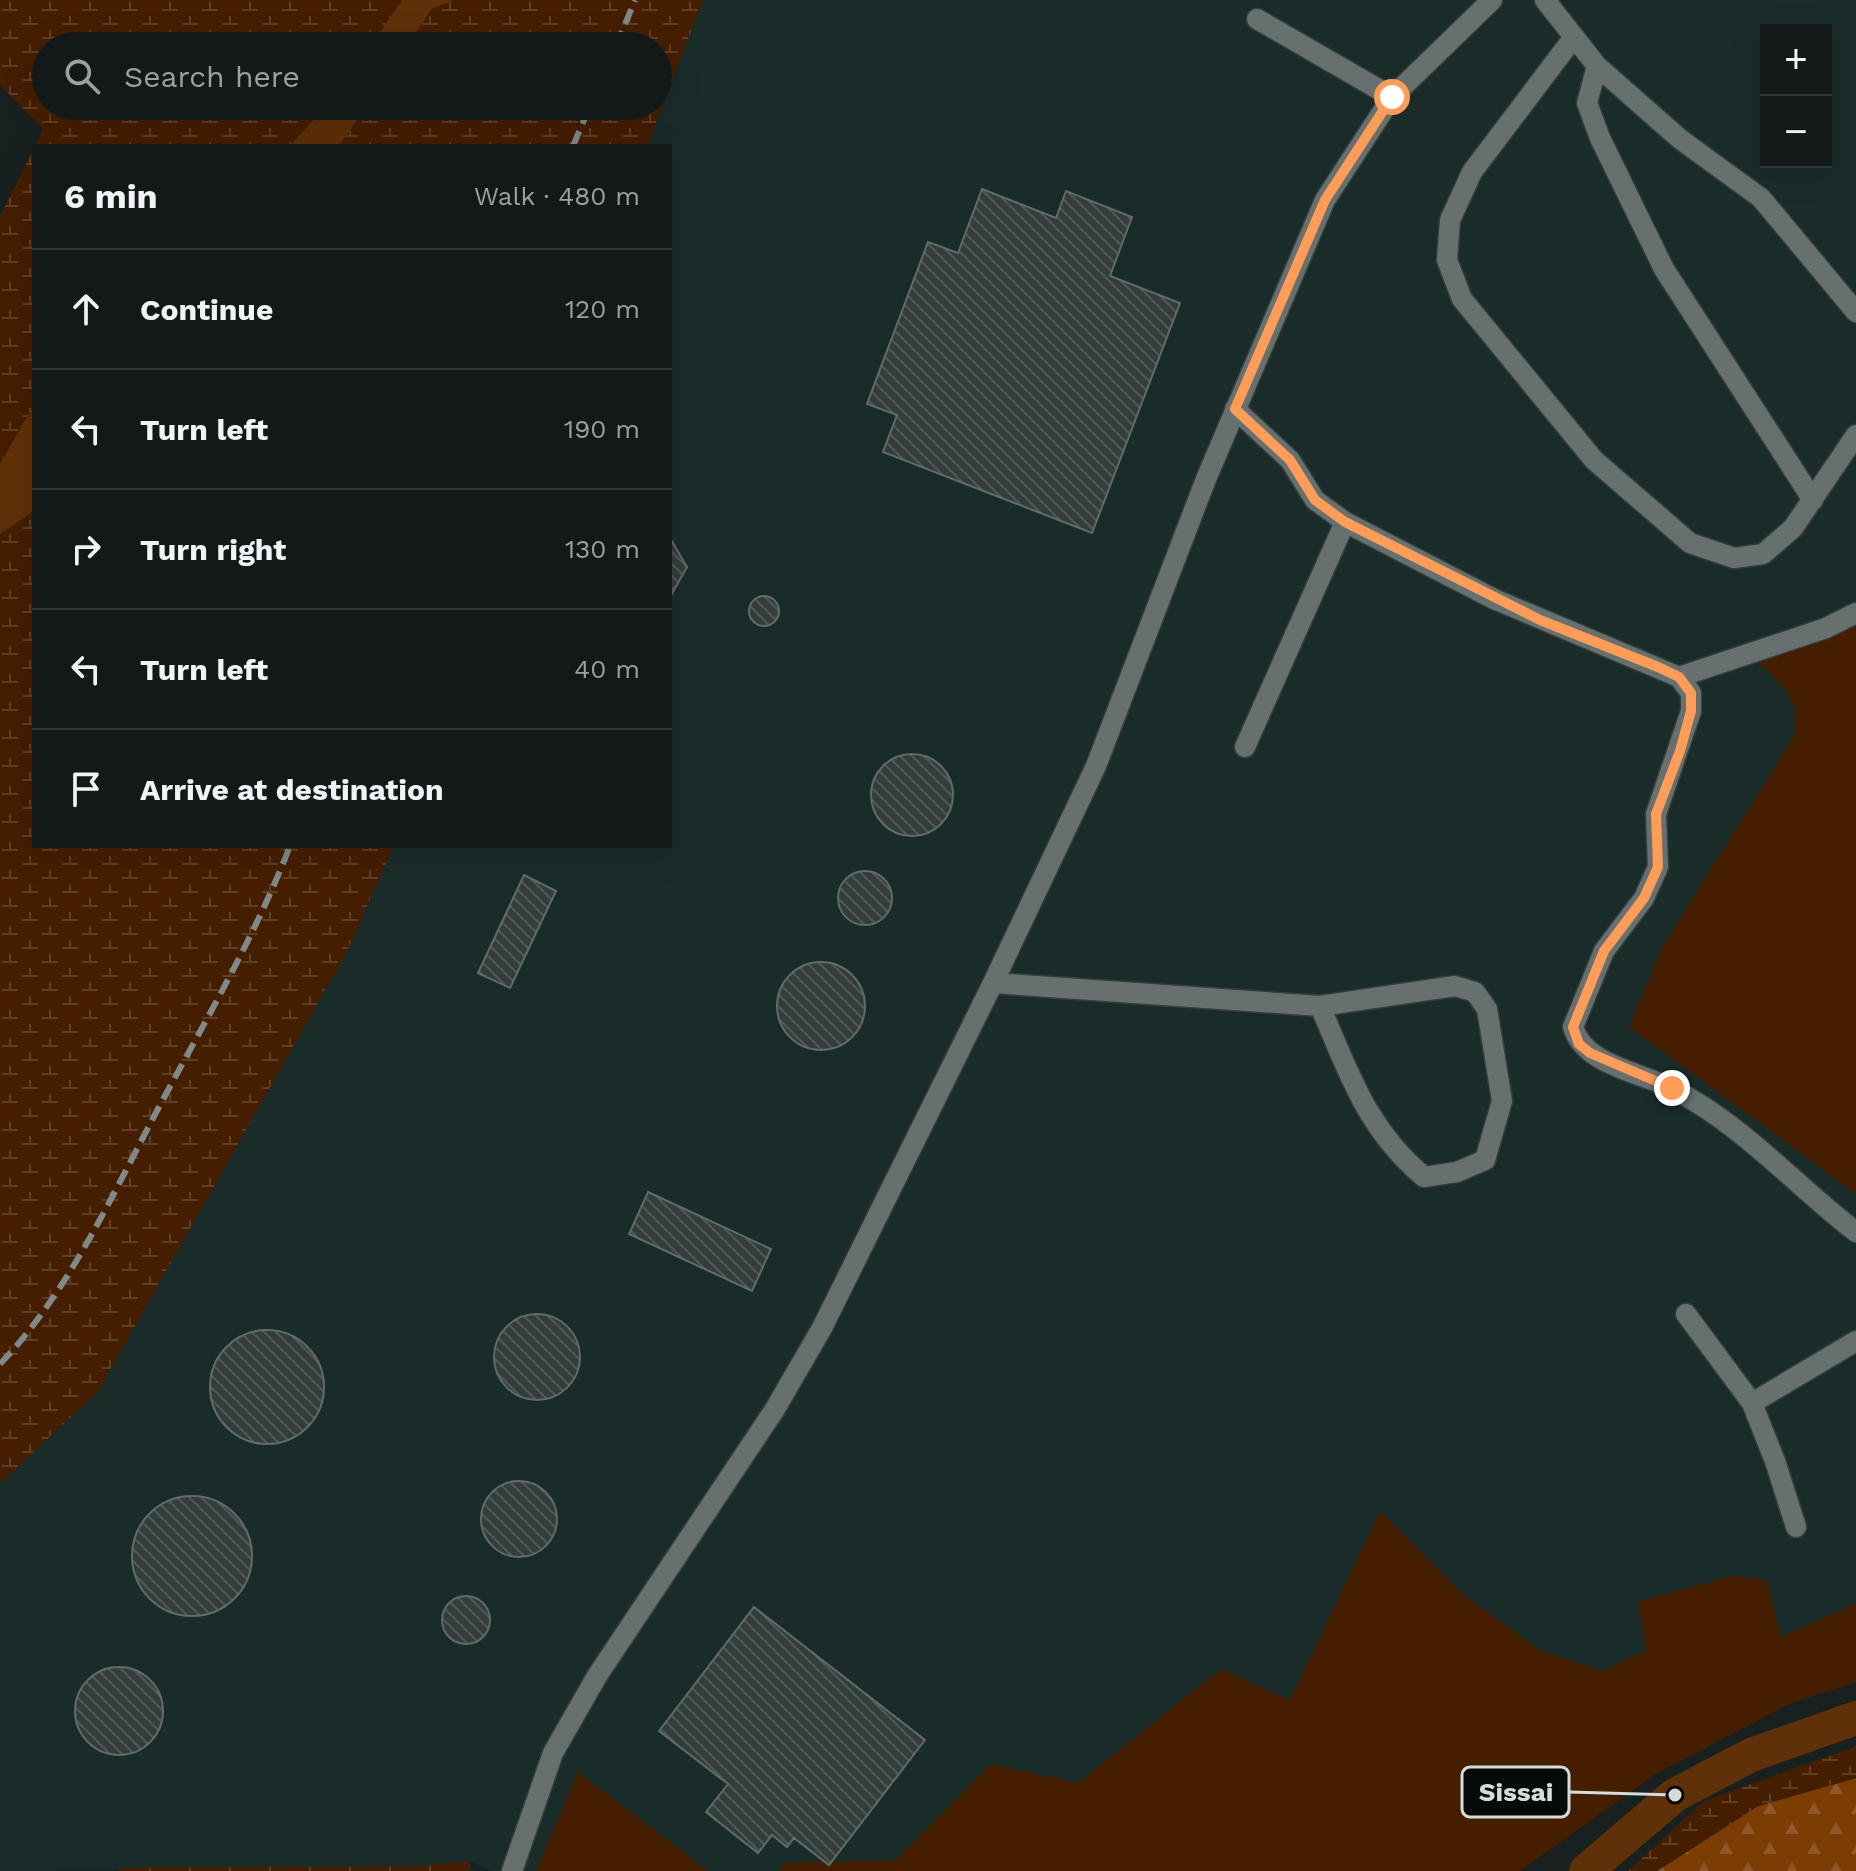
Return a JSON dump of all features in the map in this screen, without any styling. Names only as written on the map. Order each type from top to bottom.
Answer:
[{"type":"street","points":[[512,1871],[553,1753],[597,1676],[775,1409],[822,1328],[993,983],[1096,766],[1235,409],[1325,200],[1392,97],[1492,0]]},
{"type":"street","points":[[1545,0],[1597,66],[1680,139],[1761,198],[1856,312]]},
{"type":"street","points":[[1257,19],[1392,97]]},
{"type":"street","points":[[1574,37],[1472,172],[1450,220],[1447,260],[1462,299],[1594,460],[1690,543],[1734,558],[1763,554],[1793,528],[1856,435]]},
{"type":"street","points":[[1597,66],[1587,103],[1600,138],[1664,269],[1813,500]]},
{"type":"street","points":[[1235,409],[1290,460],[1315,500],[1345,522],[1517,610],[1679,677],[1691,693],[1691,711],[1656,814],[1658,867],[1644,898],[1604,951],[1573,1027],[1576,1037],[1590,1053],[1672,1088],[1715,1112],[1856,1232]]},
{"type":"street","points":[[1245,747],[1345,522]]},
{"type":"street","points":[[1679,677],[1826,628],[1856,613]]},
{"type":"street","points":[[993,983],[1320,1006],[1455,986],[1475,992],[1487,1009],[1502,1101],[1485,1160],[1457,1172],[1424,1177],[1395,1152],[1361,1102],[1320,1006]]},
{"type":"street","points":[[1686,1314],[1752,1403],[1796,1527]]},
{"type":"street","points":[[1752,1403],[1856,1341]]},
{"type":"shaded area","points":[[402,0],[454,0],[432,9],[416,32],[380,32]]},
{"type":"shaded area","points":[[703,0],[1856,0],[1856,1660],[1470,1871],[492,1871],[470,1861],[422,1866],[0,1871],[0,1483],[97,1393],[345,955],[393,848],[672,848],[672,144],[648,144],[657,120],[672,120],[672,81]]},
{"type":"shaded area","points":[[313,120],[357,120],[340,144],[292,144]]},
{"type":"shaded area","points":[[32,408],[32,510],[0,534],[0,464]]},
{"type":"green space","points":[[0,0],[402,0],[380,32],[32,32],[32,118],[0,85]]},
{"type":"green space","points":[[454,0],[703,0],[672,81],[672,32],[416,32],[432,9]]},
{"type":"green space","points":[[34,120],[313,120],[292,144],[36,144],[43,129]]},
{"type":"green space","points":[[357,120],[657,120],[648,144],[340,144]]},
{"type":"green space","points":[[32,152],[32,411],[0,464],[0,216]]},
{"type":"green space","points":[[32,510],[32,848],[393,848],[345,955],[97,1393],[0,1483],[0,534]]},
{"type":"green space","points":[[1856,619],[1856,1194],[1629,1027],[1663,946],[1795,735],[1792,700],[1756,660]]},
{"type":"green space","points":[[1380,1511],[1462,1594],[1541,1651],[1603,1671],[1646,1650],[1638,1601],[1734,1576],[1766,1580],[1781,1637],[1856,1603],[1856,1682],[1792,1703],[1659,1772],[1520,1871],[780,1871],[784,1863],[896,1860],[991,1764],[1078,1783],[1221,1669],[1290,1700]]},
{"type":"green space","points":[[1856,1746],[1856,1778],[1758,1806],[1657,1871],[1628,1871],[1704,1801]]},
{"type":"green space","points":[[578,1772],[708,1871],[536,1871]]},
{"type":"green space","points":[[1856,1778],[1856,1871],[1657,1871],[1758,1806]]},
{"type":"green space","points":[[470,1861],[469,1871],[118,1871],[123,1868],[422,1866]]},
{"type":"building","points":[[982,189],[1056,218],[1066,191],[1132,217],[1110,276],[1180,303],[1092,533],[883,452],[897,415],[867,404],[928,242],[958,253]]},
{"type":"building","points":[[672,541],[687,567],[672,593]]},
{"type":"building","points":[[764,596],[774,601],[779,611],[774,621],[764,626],[754,621],[749,611],[754,601]]},
{"type":"building","points":[[912,754],[928,757],[941,766],[950,779],[953,795],[950,811],[941,824],[928,833],[912,836],[896,833],[883,824],[874,811],[871,795],[874,779],[883,766],[896,757]]},
{"type":"building","points":[[865,871],[884,879],[892,898],[884,917],[865,925],[846,917],[838,898],[846,879]]},
{"type":"building","points":[[524,875],[556,891],[510,988],[478,973]]},
{"type":"building","points":[[821,962],[846,969],[858,981],[865,1006],[858,1031],[846,1043],[821,1050],[796,1043],[784,1031],[777,1006],[784,981],[796,969]]},
{"type":"building","points":[[648,1192],[771,1249],[752,1291],[629,1234]]},
{"type":"building","points":[[537,1314],[561,1321],[573,1333],[580,1357],[573,1381],[561,1393],[537,1400],[513,1393],[501,1381],[494,1357],[501,1333],[513,1321]]},
{"type":"building","points":[[267,1330],[289,1335],[307,1347],[319,1365],[324,1387],[319,1409],[307,1427],[289,1439],[267,1444],[245,1439],[227,1427],[215,1409],[210,1387],[215,1365],[227,1347],[245,1335]]},
{"type":"building","points":[[512,1481],[526,1481],[540,1487],[551,1498],[557,1519],[554,1534],[546,1546],[526,1557],[512,1557],[498,1551],[487,1540],[481,1526],[481,1512],[487,1498],[498,1487]]},
{"type":"building","points":[[192,1496],[215,1501],[234,1514],[247,1533],[252,1556],[247,1579],[234,1598],[215,1611],[192,1616],[169,1611],[150,1598],[137,1579],[132,1556],[137,1533],[150,1514],[169,1501]]},
{"type":"building","points":[[466,1596],[483,1603],[490,1620],[483,1637],[466,1644],[449,1637],[442,1620],[449,1603]]},
{"type":"building","points":[[754,1607],[925,1740],[829,1865],[794,1838],[787,1847],[772,1835],[758,1853],[706,1812],[728,1784],[659,1731]]},
{"type":"building","points":[[119,1667],[136,1670],[150,1680],[160,1694],[163,1711],[160,1728],[150,1742],[136,1752],[119,1755],[102,1752],[88,1742],[78,1728],[75,1711],[78,1694],[88,1680],[102,1670]]},
{"type":"waterway","points":[[1586,1871],[1675,1795],[1751,1755],[1856,1718]]},
{"type":"railway","points":[[622,32],[635,0]]},
{"type":"railway","points":[[574,144],[584,120]]},
{"type":"railway","points":[[0,1364],[47,1306],[88,1242],[245,946],[289,848]]},
{"type":"place","name":"Sissai","points":[[1675,1795]]},
{"type":"route","points":[[1392,97],[1325,200],[1235,409],[1290,460],[1315,500],[1345,522],[1494,599],[1679,677],[1691,693],[1691,711],[1680,751],[1656,814],[1658,867],[1644,898],[1604,951],[1573,1027],[1579,1044],[1590,1053],[1672,1088]]}]
